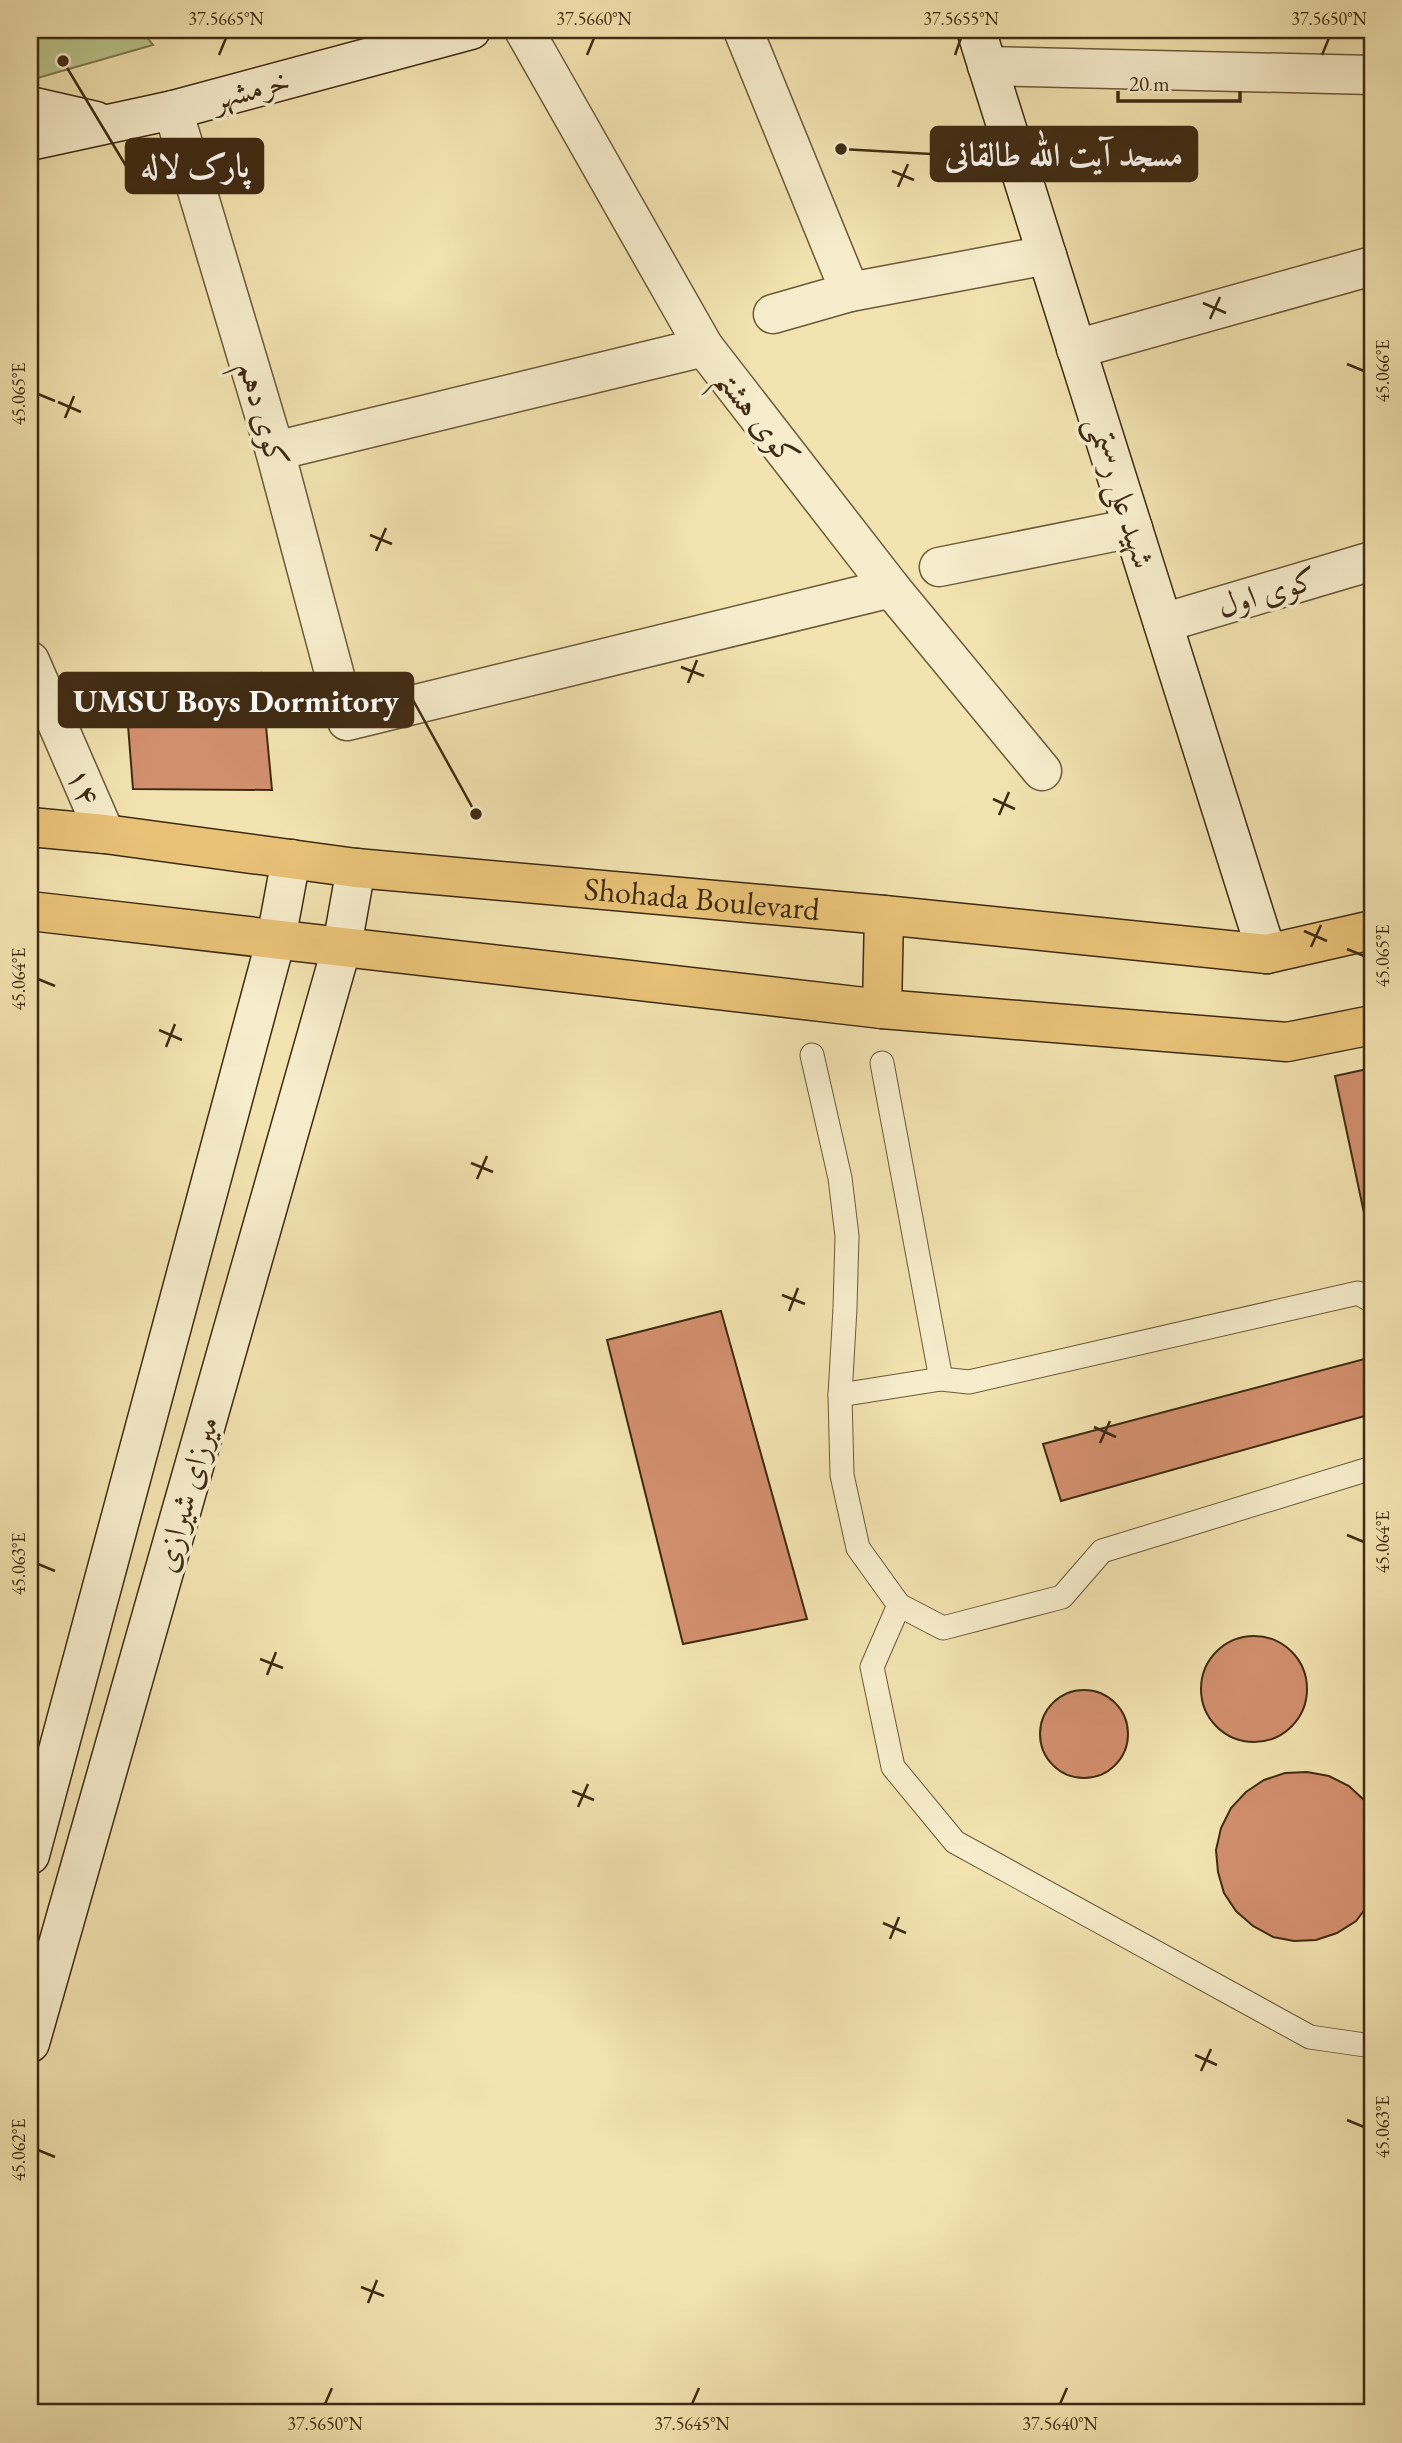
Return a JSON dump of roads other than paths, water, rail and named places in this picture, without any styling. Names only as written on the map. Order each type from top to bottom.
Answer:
[{"type":"main road","name":"Shohada Boulevard","points":[[30,827],[105,834],[356,868],[884,915],[1267,954],[1372,930]]},
{"type":"main road","points":[[30,911],[882,1009],[1287,1042],[1372,1025]]},
{"type":"main road","points":[[882,1009],[884,915]]},
{"type":"street","name":"خرمشهر","points":[[30,141],[173,110],[471,30]]},
{"type":"street","name":"کوی هشتم","points":[[524,30],[704,347],[891,588],[1042,771]]},
{"type":"street","points":[[743,30],[850,292]]},
{"type":"street","name":"شهید علی رستمی","points":[[976,30],[1267,954]]},
{"type":"street","points":[[987,66],[1372,75]]},
{"type":"street","points":[[30,106],[108,124]]},
{"type":"street","name":"کوی دهم","points":[[173,110],[275,450],[347,721],[891,588]]},
{"type":"street","points":[[773,314],[850,292],[1047,255]]},
{"type":"street","points":[[1076,349],[1372,266]]},
{"type":"street","points":[[275,450],[704,347]]},
{"type":"street","points":[[939,567],[1133,528]]},
{"type":"street","name":"کوی اول","points":[[1163,623],[1372,561]]},
{"type":"street","name":"۱۴","points":[[30,661],[105,834]]},
{"type":"street","name":"میرزای شیرازی","points":[[30,1855],[276,939],[291,859]]},
{"type":"street","name":"میرزای شیرازی","points":[[30,2043],[342,946],[356,868]]},
{"type":"lane","points":[[812,1055],[840,1178],[847,1236],[840,1395],[842,1475],[858,1548],[899,1605],[943,1628],[1062,1597],[1102,1551],[1372,1468]]},
{"type":"lane","points":[[883,1063],[941,1379]]},
{"type":"lane","points":[[840,1395],[941,1379],[969,1382],[1358,1293],[1372,1301]]},
{"type":"lane","points":[[899,1605],[872,1667],[893,1767],[955,1842],[1310,2037],[1372,2046]]},
{"type":"place","name":"پارک لاله","points":[[63,61]]},
{"type":"place","name":"مسجد آیت الله طالقانی","points":[[841,149]]},
{"type":"place","name":"UMSU Boys Dormitory","points":[[476,814]]}]
